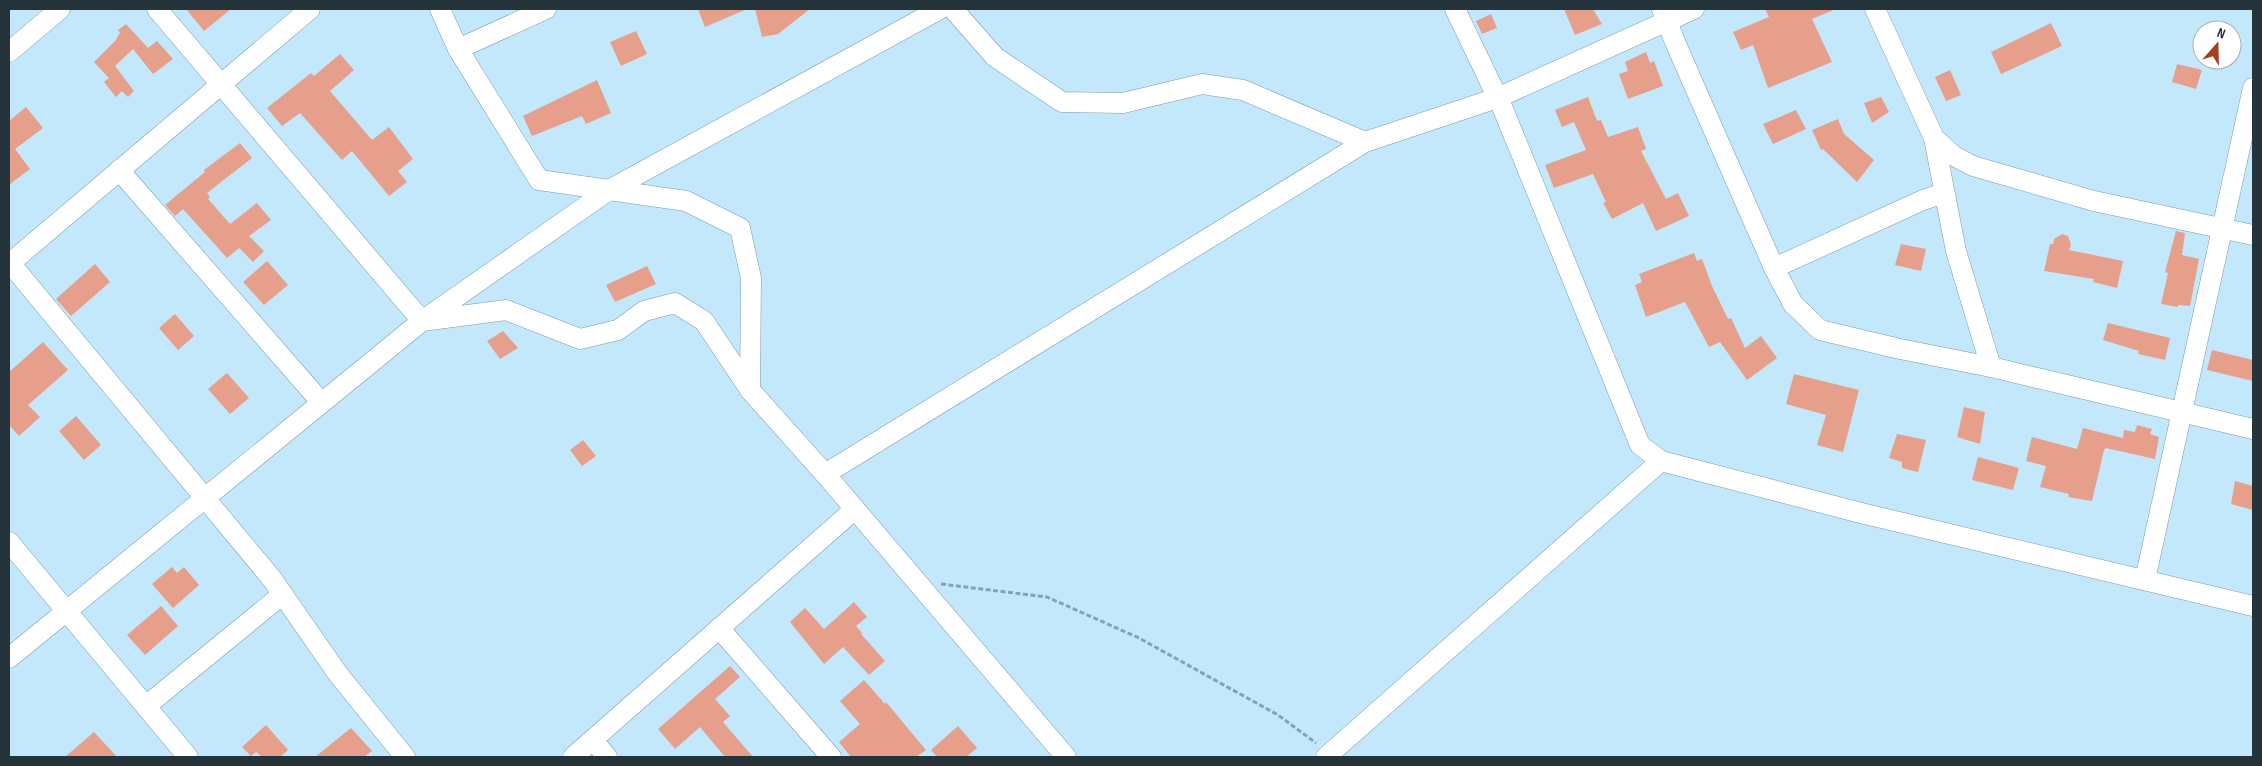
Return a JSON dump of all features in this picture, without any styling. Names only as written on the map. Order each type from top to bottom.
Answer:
[{"type":"street","points":[[9,52],[60,9]]},
{"type":"street","points":[[157,9],[422,321]]},
{"type":"street","points":[[310,9],[10,263],[283,594],[338,674],[405,757]]},
{"type":"street","points":[[440,9],[458,49],[539,180],[686,201],[740,228],[750,278],[750,390]]},
{"type":"street","points":[[458,49],[546,9]]},
{"type":"street","points":[[9,658],[422,321],[609,190],[940,9]]},
{"type":"street","points":[[953,9],[995,57],[1062,102],[1123,103],[1202,84],[1242,90],[1366,142]]},
{"type":"street","points":[[1455,9],[1504,109],[1640,445],[1661,461],[1862,513],[2253,606]]},
{"type":"street","points":[[825,474],[1366,142],[1497,98],[1665,15],[1694,9]]},
{"type":"street","points":[[1875,9],[1934,138],[1956,251],[1991,367]]},
{"type":"street","points":[[1665,15],[1674,42],[1774,268],[1793,304],[1820,330],[1900,349],[1991,367],[2253,429]]},
{"type":"street","points":[[2145,580],[2253,88]]},
{"type":"street","points":[[1934,138],[1954,156],[1973,166],[2094,201],[2253,235]]},
{"type":"street","points":[[119,170],[321,402]]},
{"type":"street","points":[[1774,268],[1908,206],[1944,193]]},
{"type":"street","points":[[422,321],[506,310],[580,339],[618,330],[644,311],[675,303],[704,321],[750,390],[825,474],[1066,757]]},
{"type":"street","points":[[1328,756],[1661,461]]},
{"type":"street","points":[[573,757],[855,509]]},
{"type":"street","points":[[9,542],[188,757]]},
{"type":"street","points":[[146,706],[283,594]]},
{"type":"street","points":[[719,628],[831,757]]},
{"type":"street","points":[[593,740],[607,757]]},
{"type":"path","points":[[916,581],[1047,597],[1139,638],[1278,715],[1328,756]]},
{"type":"building","points":[[186,9],[231,9],[204,31]]},
{"type":"building","points":[[698,9],[747,9],[705,27]]},
{"type":"building","points":[[755,9],[810,9],[778,34],[762,37]]},
{"type":"building","points":[[1564,9],[1593,9],[1602,24],[1575,35]]},
{"type":"building","points":[[1765,9],[1836,9],[1812,19],[1832,62],[1768,88],[1753,45],[1741,50],[1733,32],[1769,17]]},
{"type":"building","points":[[1491,14],[1497,28],[1482,34],[1476,21]]},
{"type":"building","points":[[2051,23],[2062,46],[2001,74],[1991,52]]},
{"type":"building","points":[[126,24],[148,48],[157,41],[173,59],[153,74],[133,49],[115,66],[134,91],[128,97],[122,91],[116,97],[104,82],[109,78],[94,62],[115,41],[120,33],[118,30]]},
{"type":"building","points":[[636,31],[647,54],[621,66],[610,42]]},
{"type":"building","points":[[1646,52],[1650,63],[1654,61],[1663,86],[1628,99],[1619,74],[1628,71],[1625,62]]},
{"type":"building","points":[[340,54],[354,70],[330,91],[372,140],[389,127],[413,159],[398,171],[407,182],[389,196],[352,151],[342,160],[300,113],[282,126],[267,108],[311,73],[314,76]]},
{"type":"building","points":[[2177,64],[2192,68],[2192,70],[2202,70],[2196,89],[2172,82]]},
{"type":"building","points":[[1950,70],[1961,95],[1946,101],[1935,77]]},
{"type":"building","points":[[597,80],[611,113],[586,124],[582,116],[532,136],[523,116]]},
{"type":"building","points":[[1588,97],[1597,121],[1601,120],[1608,137],[1638,127],[1646,149],[1641,151],[1666,199],[1678,193],[1689,216],[1656,231],[1643,203],[1612,219],[1603,203],[1606,202],[1593,174],[1554,188],[1545,165],[1586,150],[1574,122],[1562,127],[1555,110]]},
{"type":"building","points":[[1881,97],[1889,112],[1872,123],[1864,103]]},
{"type":"building","points":[[26,107],[43,128],[15,149],[30,169],[9,185],[9,121]]},
{"type":"building","points":[[1796,110],[1806,129],[1773,144],[1763,124]]},
{"type":"building","points":[[1838,119],[1844,134],[1874,160],[1857,182],[1823,149],[1821,150],[1812,130]]},
{"type":"building","points":[[240,143],[252,158],[207,193],[210,197],[208,199],[230,224],[257,203],[271,220],[249,236],[264,251],[253,262],[239,248],[227,258],[183,209],[175,216],[165,205],[205,172],[204,170]]},
{"type":"building","points":[[2176,231],[2185,233],[2182,255],[2199,259],[2190,306],[2178,305],[2178,307],[2161,304],[2168,273],[2165,272]]},
{"type":"building","points":[[2062,234],[2068,236],[2071,245],[2069,250],[2123,261],[2117,288],[2093,282],[2094,279],[2044,271],[2050,244],[2053,244],[2054,239]]},
{"type":"building","points":[[1901,244],[1926,249],[1921,271],[1895,265]]},
{"type":"building","points":[[1694,253],[1697,261],[1702,259],[1712,286],[1728,319],[1731,318],[1745,348],[1761,336],[1777,358],[1747,380],[1720,342],[1709,347],[1685,302],[1646,317],[1635,285],[1642,282],[1639,274]]},
{"type":"building","points":[[267,261],[288,285],[264,305],[243,282]]},
{"type":"building","points":[[95,264],[110,282],[71,316],[56,299]]},
{"type":"building","points":[[647,266],[656,284],[615,302],[606,285]]},
{"type":"building","points":[[175,314],[194,336],[178,350],[159,328]]},
{"type":"building","points":[[2108,323],[2170,338],[2165,360],[2138,354],[2139,351],[2103,340]]},
{"type":"building","points":[[503,331],[518,348],[500,359],[487,341]]},
{"type":"building","points":[[43,342],[68,370],[28,405],[40,417],[19,436],[9,425],[9,372]]},
{"type":"building","points":[[2212,350],[2253,360],[2253,381],[2207,370]]},
{"type":"building","points":[[227,373],[249,398],[230,414],[208,389]]},
{"type":"building","points":[[1794,374],[1859,390],[1843,452],[1817,445],[1826,415],[1786,404]]},
{"type":"building","points":[[1964,407],[1985,412],[1980,444],[1957,437]]},
{"type":"building","points":[[76,416],[101,445],[84,460],[59,431]]},
{"type":"building","points":[[2137,425],[2152,429],[2150,434],[2159,437],[2155,459],[2106,448],[2092,501],[2068,497],[2069,494],[2040,487],[2046,466],[2026,461],[2032,437],[2077,449],[2083,428],[2123,438],[2124,430],[2135,432]]},
{"type":"building","points":[[1897,434],[1926,440],[1918,472],[1902,468],[1902,462],[1889,458]]},
{"type":"building","points":[[583,440],[596,456],[582,466],[570,450]]},
{"type":"building","points":[[1978,457],[2019,468],[2013,490],[1972,480]]},
{"type":"building","points":[[2235,481],[2253,486],[2253,510],[2231,504]]},
{"type":"building","points":[[172,567],[177,573],[184,567],[199,585],[173,608],[152,584]]},
{"type":"building","points":[[854,602],[867,617],[856,626],[885,661],[869,675],[843,647],[824,664],[790,622],[805,608],[824,629]]},
{"type":"building","points":[[161,606],[178,626],[145,655],[127,635]]},
{"type":"building","points":[[730,666],[740,677],[715,699],[730,716],[723,722],[753,757],[725,757],[700,727],[675,749],[658,729]]},
{"type":"building","points":[[864,680],[885,704],[886,702],[926,750],[916,757],[851,757],[839,742],[860,724],[840,701]]},
{"type":"building","points":[[266,725],[288,750],[280,757],[262,757],[256,752],[251,756],[242,747]]},
{"type":"building","points":[[958,726],[977,748],[966,757],[937,757],[931,750]]},
{"type":"building","points":[[351,728],[372,751],[364,757],[315,757]]},
{"type":"building","points":[[94,732],[117,757],[65,757]]}]
